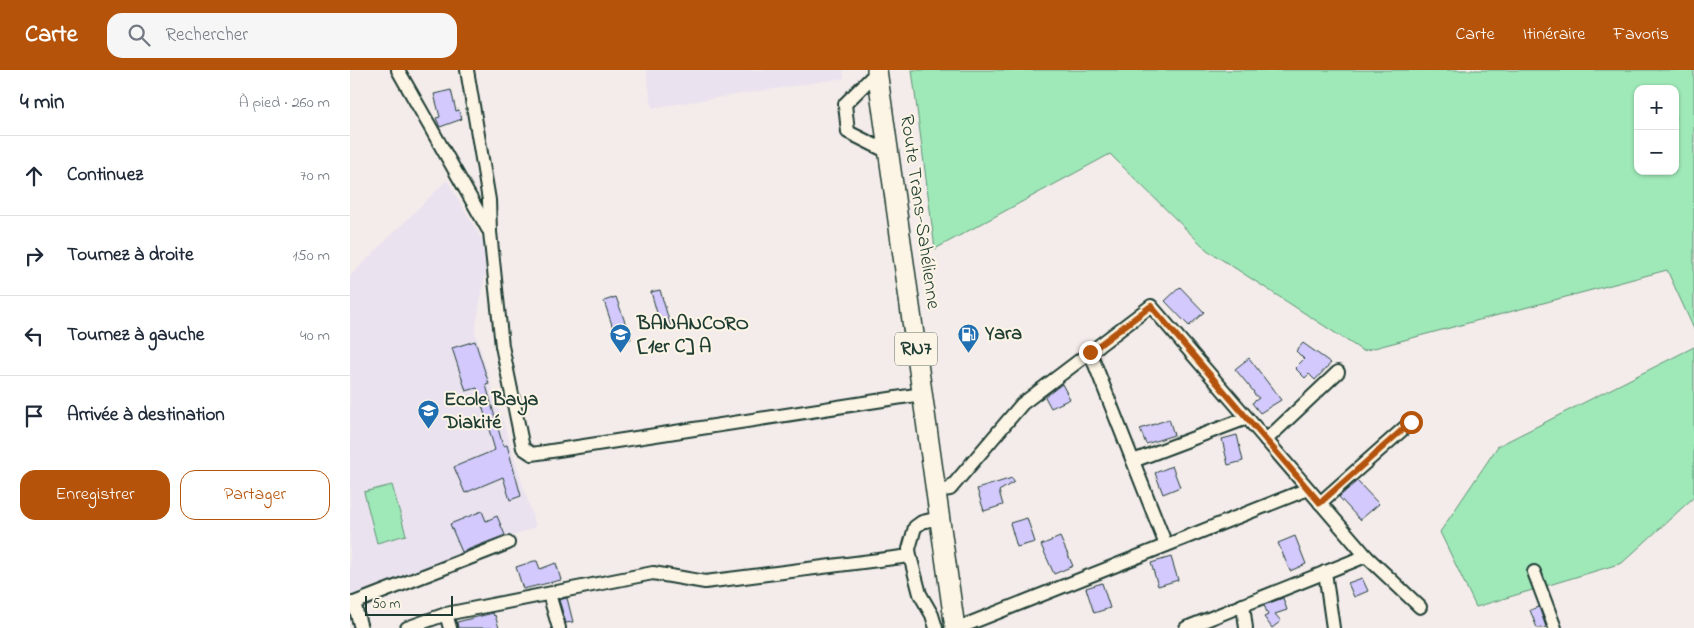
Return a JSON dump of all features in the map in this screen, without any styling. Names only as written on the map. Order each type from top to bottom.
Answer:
[{"type":"highway","name":"Route Trans-Sahélienne","points":[[877,71],[957,628]]},
{"type":"street","points":[[398,70],[490,232]]},
{"type":"street","points":[[467,70],[489,200],[490,232],[502,346],[523,448],[532,454],[922,394]]},
{"type":"street","points":[[877,71],[845,104],[848,132],[888,152]]},
{"type":"street","points":[[936,491],[950,489],[1022,404],[1151,306],[1366,556],[1420,607]]},
{"type":"street","points":[[1090,352],[1166,545]]},
{"type":"street","points":[[1266,440],[1338,372]]},
{"type":"street","points":[[1133,462],[1247,418]]},
{"type":"street","points":[[1320,503],[1411,422]]},
{"type":"street","points":[[957,628],[1308,488]]},
{"type":"street","points":[[936,628],[932,615],[920,594],[909,549],[915,527],[922,522],[940,518]]},
{"type":"street","points":[[362,628],[352,603],[508,543]]},
{"type":"street","points":[[407,628],[446,614],[653,573],[705,582],[910,556]]},
{"type":"street","points":[[1186,628],[1366,556]]},
{"type":"street","points":[[1326,572],[1333,628]]},
{"type":"street","points":[[1534,572],[1555,628]]},
{"type":"street","points":[[549,594],[559,628]]},
{"type":"street","points":[[1243,605],[1246,628]]},
{"type":"street","points":[[446,614],[450,628]]},
{"type":"shaded area","points":[[646,70],[843,70],[844,78],[652,108]]},
{"type":"shaded area","name":"Ecole Baya Diakité","points":[[447,180],[489,252],[475,332],[536,527],[353,598],[350,596],[350,276]]},
{"type":"green space","points":[[912,70],[1694,70],[1694,329],[1667,270],[1363,351],[1207,250],[1110,154],[935,249]]},
{"type":"green space","points":[[1694,347],[1694,497],[1622,563],[1476,607],[1440,532],[1498,446]]},
{"type":"green space","points":[[392,485],[406,535],[377,543],[364,492]]},
{"type":"building","points":[[451,90],[456,111],[459,110],[462,119],[440,127],[436,118],[440,117],[434,94]]},
{"type":"building","points":[[1180,287],[1204,312],[1189,326],[1165,301]]},
{"type":"building","points":[[660,290],[671,327],[662,330],[651,292]]},
{"type":"building","points":[[616,297],[631,339],[618,343],[604,301]]},
{"type":"building","points":[[475,341],[489,384],[486,385],[503,446],[507,445],[521,496],[510,500],[503,477],[465,493],[454,467],[495,450],[477,388],[466,391],[452,348]]},
{"type":"building","points":[[1303,343],[1331,363],[1315,380],[1309,374],[1305,378],[1295,368],[1304,359],[1296,351]]},
{"type":"building","points":[[1249,358],[1281,400],[1260,413],[1252,403],[1259,398],[1235,369]]},
{"type":"building","points":[[1062,384],[1070,399],[1051,408],[1045,397]]},
{"type":"building","points":[[1169,419],[1174,435],[1146,444],[1140,429]]},
{"type":"building","points":[[1237,435],[1243,461],[1228,465],[1222,439]]},
{"type":"building","points":[[1172,466],[1180,487],[1163,494],[1155,473]]},
{"type":"building","points":[[1012,478],[1014,482],[999,491],[1003,505],[984,511],[977,489]]},
{"type":"building","points":[[1357,481],[1379,504],[1360,520],[1339,497]]},
{"type":"building","points":[[482,511],[486,521],[497,516],[505,535],[462,552],[450,524]]},
{"type":"building","points":[[1027,518],[1035,542],[1017,547],[1010,523]]},
{"type":"building","points":[[1295,536],[1306,564],[1290,571],[1278,543]]},
{"type":"building","points":[[1060,537],[1073,566],[1054,574],[1041,545]]},
{"type":"building","points":[[1171,557],[1178,580],[1158,586],[1151,563]]},
{"type":"building","points":[[537,561],[540,569],[556,563],[561,580],[523,589],[516,567]]},
{"type":"building","points":[[1362,578],[1368,591],[1354,597],[1348,583]]},
{"type":"building","points":[[1102,583],[1110,608],[1094,613],[1086,588]]},
{"type":"building","points":[[567,598],[573,622],[566,623],[559,600]]},
{"type":"building","points":[[1283,598],[1287,610],[1275,614],[1281,621],[1272,628],[1264,617],[1268,615],[1264,605]]},
{"type":"building","points":[[1539,607],[1546,627],[1542,628],[1537,628],[1530,610]]},
{"type":"building","points":[[493,613],[499,628],[458,628],[457,622]]},
{"type":"place","name":"Yara","points":[[969,353]]},
{"type":"place","name":"BANANCORO [1er C] A","points":[[621,354]]},
{"type":"place","name":"Ecole Baya Diakité","points":[[428,430]]},
{"type":"route","points":[[1090,352],[1151,306],[1320,503],[1411,422]]}]
